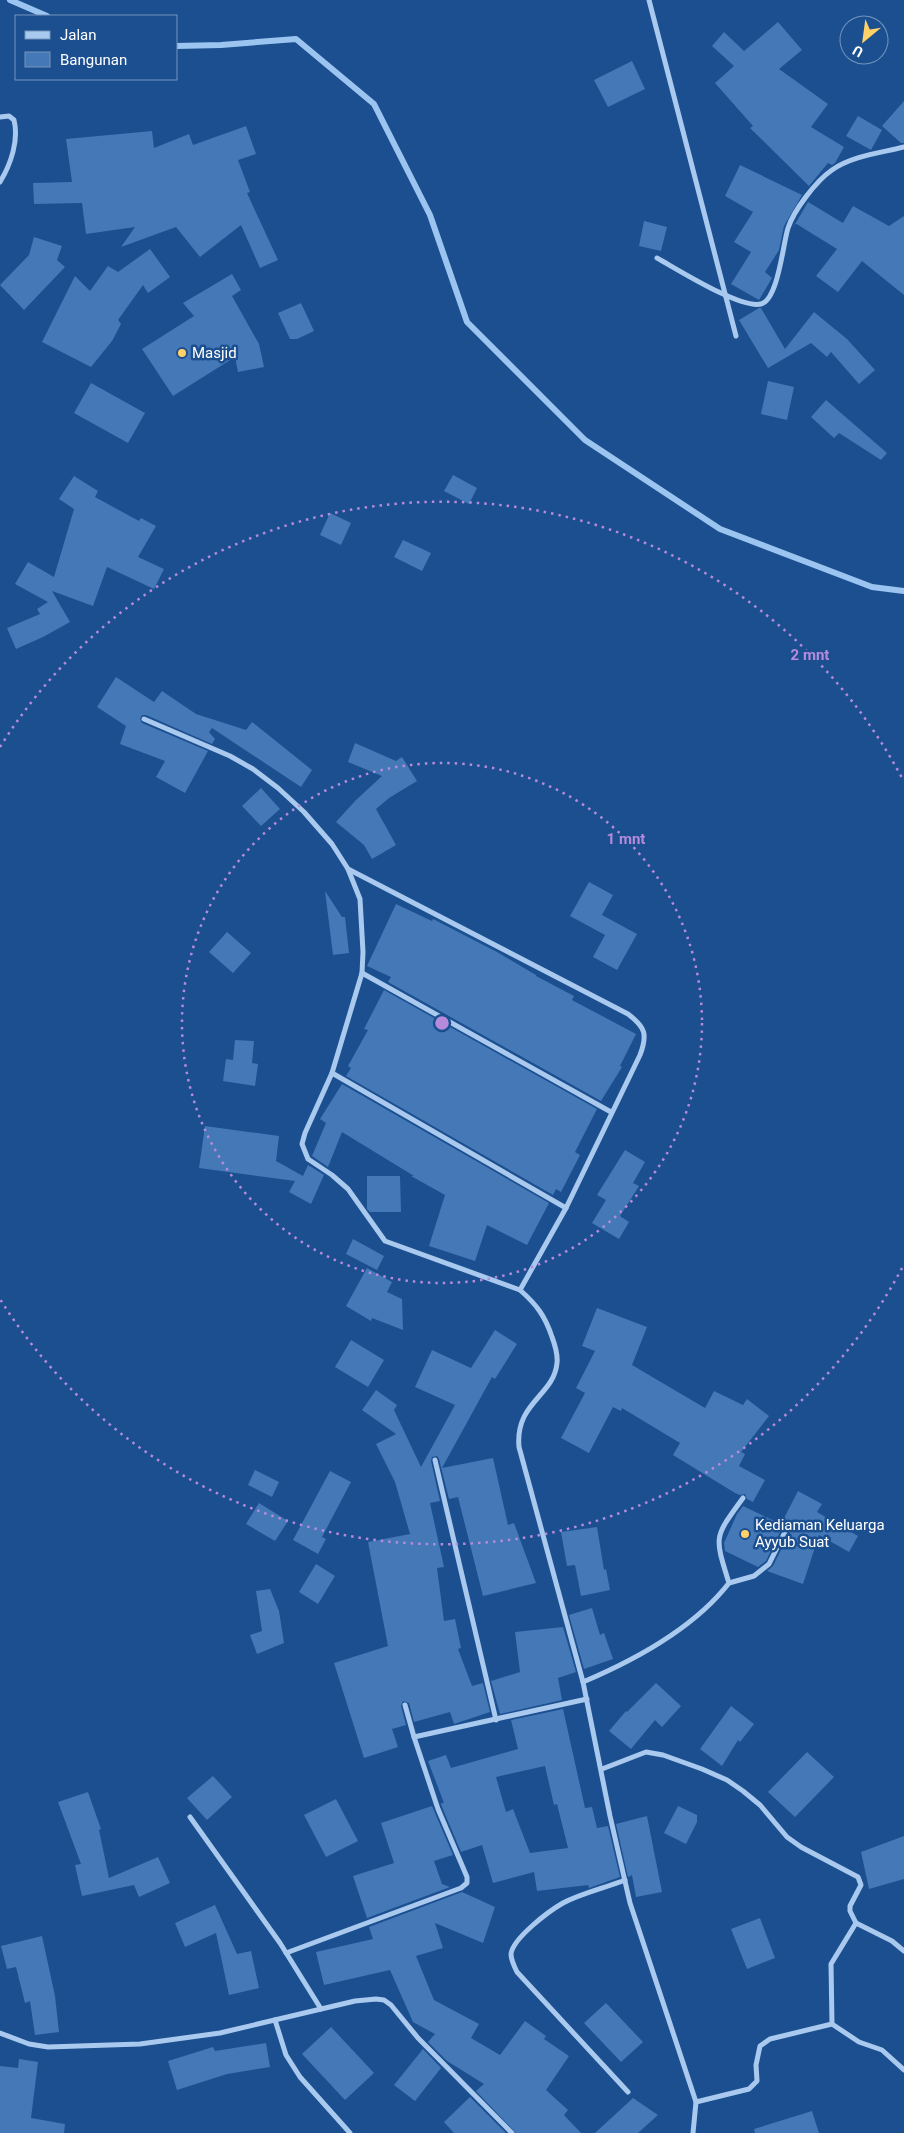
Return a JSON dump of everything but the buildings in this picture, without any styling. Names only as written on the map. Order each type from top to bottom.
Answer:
[{"type":"street","points":[[649,0],[736,336]]},
{"type":"street","points":[[0,117],[9,116],[14,120],[16,128],[11,162],[0,182]]},
{"type":"street","points":[[657,258],[724,295],[754,304],[762,304],[770,299],[789,226],[810,193],[831,170],[862,157],[904,147]]},
{"type":"street","points":[[144,720],[230,756],[253,769],[278,788],[304,812],[332,844],[348,869],[360,899],[363,952],[362,973],[332,1073],[302,1144],[308,1159],[332,1175],[348,1189],[385,1241],[520,1290],[536,1304],[546,1321],[557,1352],[557,1363],[555,1373],[548,1385],[527,1410],[521,1421],[518,1435],[522,1462],[583,1682],[630,1903],[696,2102],[693,2133]]},
{"type":"street","points":[[348,869],[628,1014],[640,1023],[645,1036],[644,1045],[566,1208],[520,1290]]},
{"type":"street","points":[[362,973],[611,1112]]},
{"type":"street","points":[[332,1073],[566,1208]]},
{"type":"street","points":[[435,1460],[496,1720]]},
{"type":"street","points":[[729,1583],[718,1541],[725,1523],[743,1498]]},
{"type":"street","points":[[583,1682],[645,1652],[696,1616],[719,1596],[729,1583],[754,1576],[769,1564],[789,1524]]},
{"type":"street","points":[[414,1737],[587,1699]]},
{"type":"street","points":[[286,1953],[461,1888],[467,1883],[467,1877],[438,1809],[405,1705]]},
{"type":"street","points":[[602,1769],[646,1752],[662,1755],[727,1780],[760,1805],[787,1837],[820,1858],[858,1877],[861,1885],[850,1906],[850,1911],[856,1922],[892,1941],[904,1951]]},
{"type":"street","points":[[190,1817],[286,1953],[321,2009]]},
{"type":"street","points":[[625,1880],[563,1903],[518,1939],[511,1952],[512,1962],[517,1972],[628,2092]]},
{"type":"street","points":[[832,2024],[831,1964],[856,1922]]},
{"type":"street","points":[[0,2032],[15,2039],[48,2048],[140,2044],[220,2033],[368,1999],[384,2000],[391,2005],[418,2038],[512,2133]]},
{"type":"street","points":[[276,2020],[286,2055],[296,2071],[350,2133]]},
{"type":"street","points":[[696,2102],[749,2089],[757,2081],[756,2065],[760,2046],[770,2039],[832,2024],[859,2042],[882,2050],[904,2070]]},
{"type":"waterway","points":[[10,0],[45,15]]},
{"type":"waterway","points":[[178,46],[221,45],[296,39],[374,104],[430,215],[467,322],[585,440],[720,529],[872,587],[904,591]]},
{"type":"place","name":"Masjid","points":[[182,353]]},
{"type":"place","name":"Kediaman Keluarga Ayyub Suat","points":[[745,1534]]}]
